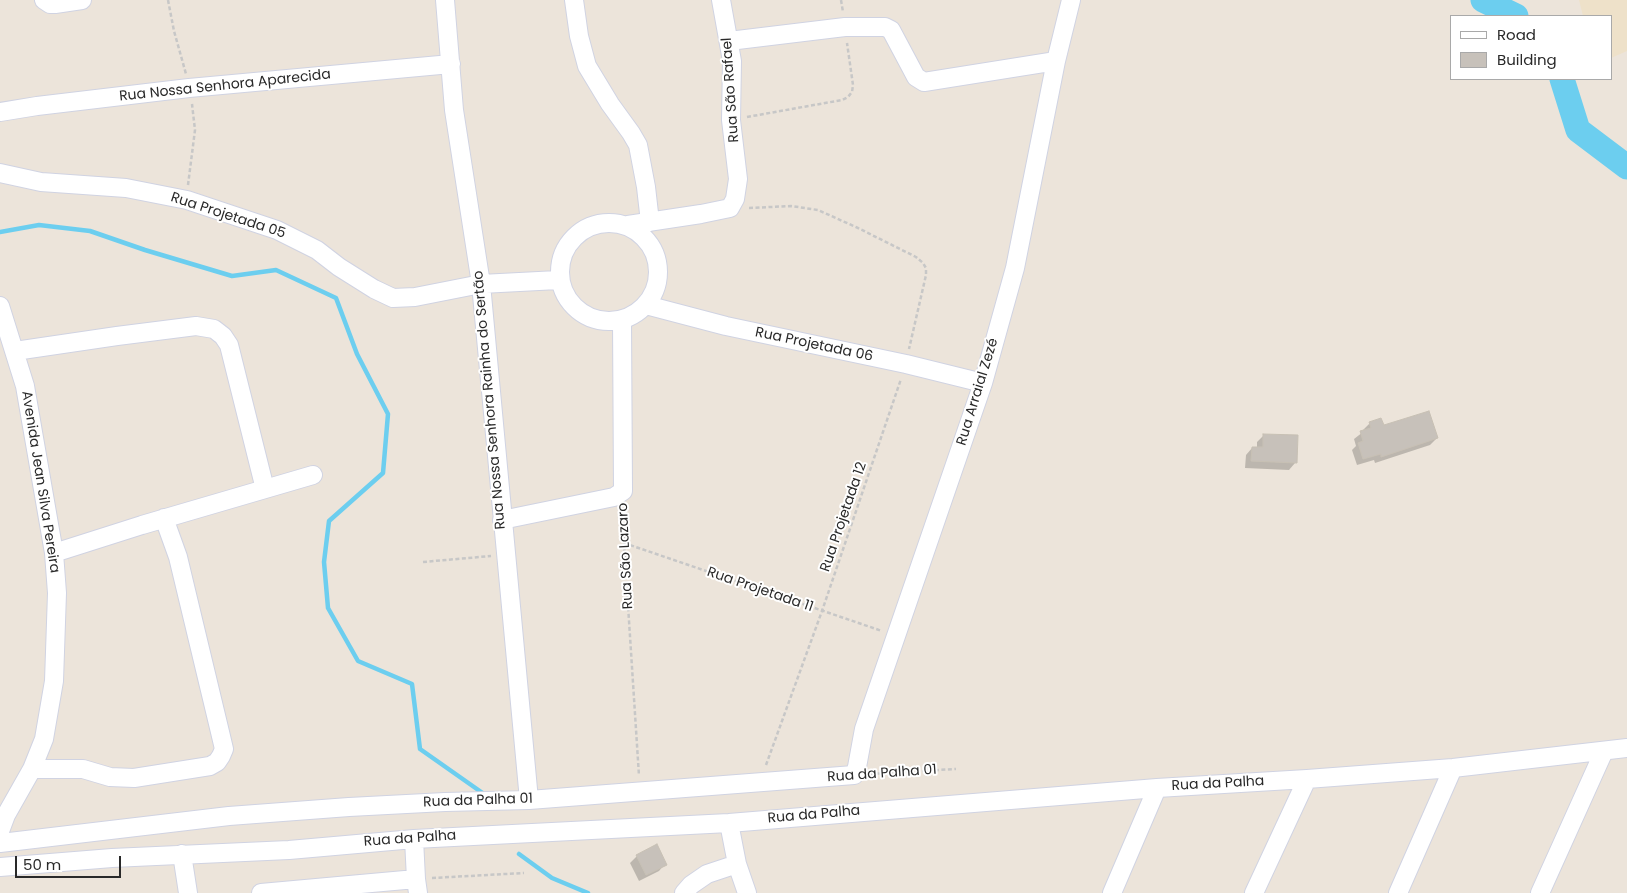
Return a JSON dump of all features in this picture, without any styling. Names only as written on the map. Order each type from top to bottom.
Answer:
[{"type":"street","points":[[44,0],[50,4],[55,4],[82,0]]},
{"type":"street","name":"Rua Nossa Senhora Rainha do Sertão","points":[[446,0],[454,110],[480,284],[529,800]]},
{"type":"street","points":[[574,0],[579,36],[588,66],[610,104],[638,145],[650,222]]},
{"type":"street","name":"Rua São Rafael","points":[[721,0],[733,72],[731,83],[731,120],[738,179],[735,199],[730,208]]},
{"type":"street","name":"Rua Arraial Zezé","points":[[854,775],[864,729],[898,636],[983,383],[1015,268],[1056,61],[1071,0]]},
{"type":"street","points":[[729,41],[845,28],[885,27],[891,30],[916,77],[924,82],[1056,61]]},
{"type":"street","name":"Rua Nossa Senhora Aparecida","points":[[0,112],[189,88],[451,64]]},
{"type":"street","name":"Rua Projetada 05","points":[[0,173],[41,182],[126,188],[187,200],[277,230],[317,250],[339,267],[374,289],[393,298],[415,297],[480,284],[558,280]]},
{"type":"street","points":[[628,225],[649,243],[655,254],[658,268],[653,294],[646,305],[635,314],[622,320],[608,322],[591,319],[577,310],[566,297],[558,280],[559,266],[563,253],[570,240],[581,231],[593,224],[605,222],[628,225],[730,208]]},
{"type":"street","name":"Rua Projetada 06","points":[[646,305],[726,326],[906,364],[983,383]]},
{"type":"street","name":"Avenida Jean Silva Pereira","points":[[0,306],[25,386],[54,553],[57,593],[54,680],[44,739],[32,769],[3,823]]},
{"type":"street","name":"Rua São Lazaro","points":[[622,320],[623,491]]},
{"type":"street","points":[[15,351],[196,326],[214,329],[223,336],[229,345],[265,489]]},
{"type":"street","points":[[54,553],[164,518],[313,475]]},
{"type":"street","points":[[502,520],[614,497],[623,491]]},
{"type":"street","points":[[32,769],[83,769],[110,777],[134,778],[210,766],[217,762],[221,756],[224,749],[211,693],[178,557],[164,518]]},
{"type":"street","name":"Rua da Palha","points":[[0,866],[182,854],[289,850],[414,839],[729,822],[1157,788],[1453,768],[1627,748]]},
{"type":"street","points":[[1540,893],[1604,751]]},
{"type":"street","points":[[1398,893],[1453,768]]},
{"type":"street","name":"Rua da Palha 01","points":[[0,842],[230,816],[349,807],[529,800],[854,775]]},
{"type":"street","points":[[1254,893],[1308,779]]},
{"type":"street","points":[[1112,893],[1157,788]]},
{"type":"street","points":[[0,798],[3,823]]},
{"type":"street","points":[[729,822],[737,864],[746,893]]},
{"type":"street","points":[[261,893],[417,886],[414,839]]},
{"type":"street","points":[[182,854],[188,893]]},
{"type":"street","points":[[684,893],[691,885],[707,874],[737,864]]},
{"type":"path","points":[[731,120],[842,100],[852,92],[853,85]]},
{"type":"path","name":"Rua Projetada 12","points":[[730,208],[791,206],[818,210],[916,258],[926,268],[906,364],[822,611],[760,782]]},
{"type":"path","name":"Rua São Lazaro","points":[[623,491],[624,543],[640,791]]},
{"type":"path","name":"Rua Projetada 11","points":[[624,543],[898,636]]},
{"type":"path","points":[[423,562],[505,555]]},
{"type":"path","name":"Rua da Palha 01","points":[[854,775],[956,769]]},
{"type":"path","points":[[417,886],[524,874]]},
{"type":"shaded area","points":[[1579,0],[1627,0],[1627,51],[1612,58],[1612,15],[1583,15]]},
{"type":"building","points":[[1429,411],[1438,438],[1381,457],[1381,454],[1363,459],[1358,443],[1363,441],[1360,431],[1371,428],[1369,422],[1381,418],[1384,425]]},
{"type":"building","points":[[1263,434],[1298,435],[1297,463],[1251,461],[1252,447],[1263,447]]},
{"type":"building","points":[[657,844],[667,865],[646,875],[636,855]]},
{"type":"waterway","points":[[1483,0],[1514,15]]},
{"type":"waterway","points":[[1562,80],[1578,130],[1627,167]]},
{"type":"waterway","points":[[0,232],[39,225],[90,231],[232,276],[276,270],[336,298],[357,354],[388,414],[383,473],[329,521],[324,562],[328,608],[358,661],[412,684],[420,749],[484,794]]},
{"type":"waterway","points":[[519,854],[552,878],[588,893]]}]
